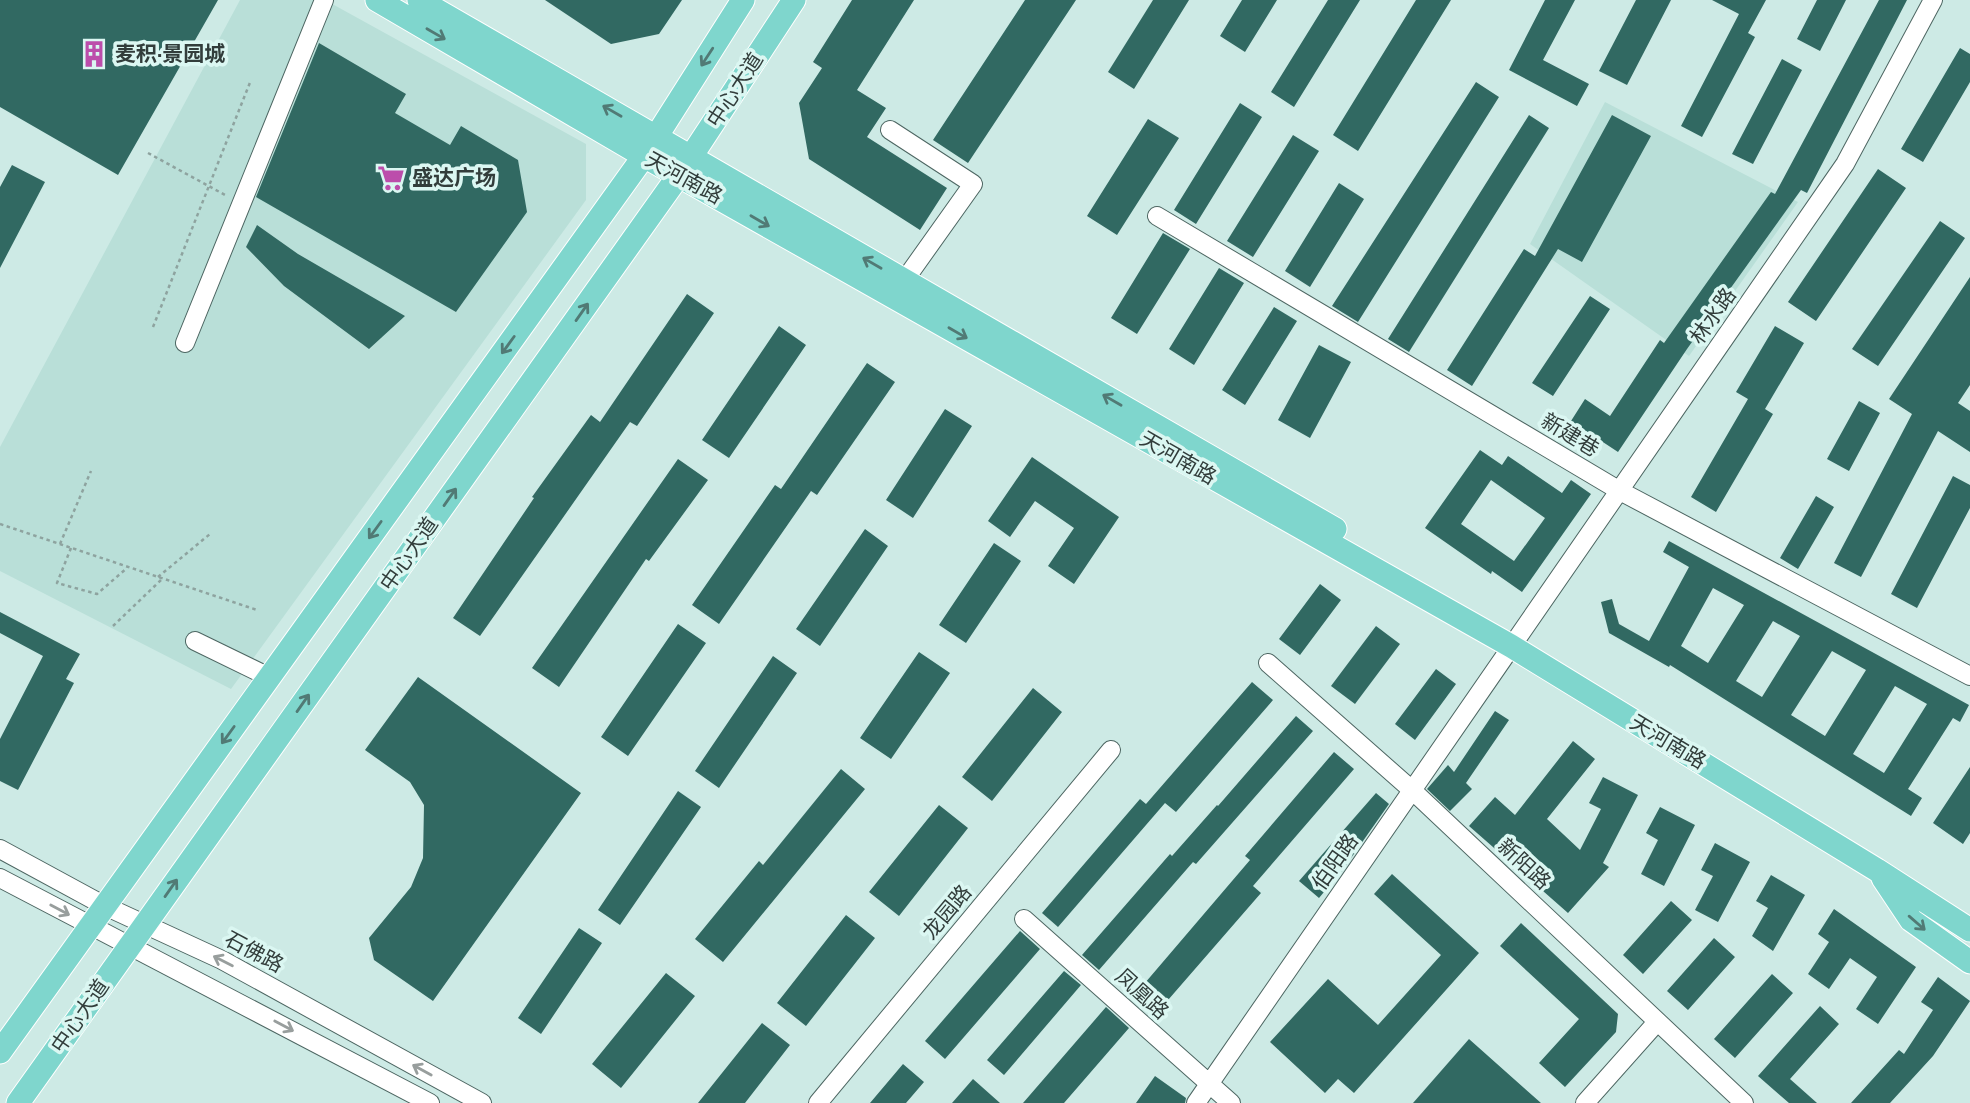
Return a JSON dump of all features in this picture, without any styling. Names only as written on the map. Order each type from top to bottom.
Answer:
[{"type":"main road","name":"天河南路","points":[[377,0],[650,146]]},
{"type":"main road","name":"天河南路","points":[[419,0],[685,167],[1515,640],[1970,930]]},
{"type":"main road","name":"中心大道","points":[[0,1052],[650,146],[743,0]]},
{"type":"main road","name":"中心大道","points":[[18,1103],[685,167],[794,0]]},
{"type":"main road","name":"天河南路","points":[[685,167],[904,281],[1885,858],[1970,912]]},
{"type":"main road","points":[[1877,870],[1911,920],[1970,962]]},
{"type":"street","points":[[185,343],[324,0]]},
{"type":"street","name":"林水路","points":[[1515,640],[1845,163],[1933,0]]},
{"type":"street","points":[[890,130],[973,184],[904,281]]},
{"type":"street","name":"新建巷","points":[[1157,216],[1620,491],[1970,676]]},
{"type":"street","name":"伯阳路","points":[[1196,1103],[1515,640]]},
{"type":"street","points":[[195,641],[270,677]]},
{"type":"street","name":"新阳路","points":[[1268,663],[1413,791],[1744,1103]]},
{"type":"street","name":"龙园路","points":[[818,1103],[1111,750]]},
{"type":"street","name":"石佛路","points":[[0,849],[105,906],[222,960],[482,1103]]},
{"type":"street","points":[[0,878],[430,1103]]},
{"type":"street","name":"凤凰路","points":[[1024,919],[1231,1103]]},
{"type":"street","points":[[1585,1103],[1657,1022]]},
{"type":"path","points":[[153,327],[251,80]]},
{"type":"path","points":[[148,153],[242,204]]},
{"type":"path","points":[[60,544],[91,471]]},
{"type":"path","points":[[0,524],[257,610]]},
{"type":"path","points":[[113,626],[160,578],[210,534]]},
{"type":"path","points":[[71,548],[57,583],[97,594],[128,566]]},
{"type":"shaded area","points":[[240,0],[325,0],[586,144],[586,200],[231,689],[0,571],[0,447]]},
{"type":"shaded area","points":[[1605,102],[1798,202],[1689,356],[1530,244]]},
{"type":"building","name":"麦积·景园城","points":[[0,0],[218,0],[118,175],[0,107]]},
{"type":"building","points":[[545,0],[682,0],[659,34],[611,44]]},
{"type":"building","points":[[852,0],[914,0],[857,90],[886,108],[867,137],[947,188],[920,230],[809,159],[799,103],[822,68],[813,62]]},
{"type":"building","points":[[1025,0],[1076,0],[968,163],[933,140]]},
{"type":"building","points":[[1153,0],[1189,0],[1134,89],[1108,72]]},
{"type":"building","points":[[1242,0],[1277,0],[1245,52],[1220,36]]},
{"type":"building","points":[[1328,0],[1360,0],[1294,107],[1271,92]]},
{"type":"building","points":[[1416,0],[1451,0],[1358,151],[1333,135]]},
{"type":"building","points":[[1545,0],[1575,0],[1543,60],[1589,84],[1577,106],[1509,70]]},
{"type":"building","points":[[1636,0],[1671,0],[1627,85],[1599,71]]},
{"type":"building","points":[[1712,0],[1766,0],[1748,33],[1755,37],[1702,137],[1681,126],[1739,14]]},
{"type":"building","points":[[1817,0],[1846,0],[1820,51],[1797,39]]},
{"type":"building","points":[[1879,0],[1907,0],[1807,193],[1801,190],[1687,349],[1618,452],[1571,421],[1585,399],[1610,416],[1660,340],[1664,343],[1771,192],[1775,194]]},
{"type":"building","name":"盛达广场","points":[[319,43],[406,94],[395,113],[450,145],[461,126],[518,160],[527,212],[456,312],[256,197]]},
{"type":"building","points":[[1960,48],[1970,54],[1970,82],[1923,162],[1901,149]]},
{"type":"building","points":[[1782,59],[1802,70],[1753,164],[1732,154]]},
{"type":"building","points":[[1476,82],[1499,97],[1358,322],[1332,306]]},
{"type":"building","points":[[1240,103],[1262,117],[1196,224],[1174,210]]},
{"type":"building","points":[[1529,115],[1549,128],[1409,352],[1388,339]]},
{"type":"building","points":[[1612,115],[1651,136],[1582,262],[1558,249],[1472,386],[1447,370],[1524,249],[1535,256]]},
{"type":"building","points":[[1148,119],[1179,138],[1117,235],[1087,216]]},
{"type":"building","points":[[1293,135],[1319,151],[1253,257],[1227,241]]},
{"type":"building","points":[[12,165],[45,182],[0,268],[0,187]]},
{"type":"building","points":[[1878,169],[1906,188],[1816,321],[1788,302]]},
{"type":"building","points":[[1339,183],[1364,199],[1310,287],[1285,271]]},
{"type":"building","points":[[1940,221],[1965,238],[1878,366],[1852,349]]},
{"type":"building","points":[[257,225],[298,254],[405,316],[369,349],[284,286],[246,247]]},
{"type":"building","points":[[1163,233],[1190,249],[1137,334],[1111,318]]},
{"type":"building","points":[[1219,268],[1244,283],[1194,365],[1169,349]]},
{"type":"building","points":[[1970,277],[1970,385],[1958,403],[1970,411],[1970,452],[1938,431],[1861,577],[1834,563],[1912,414],[1889,399]]},
{"type":"building","points":[[687,294],[714,313],[637,426],[630,422],[480,636],[453,618],[534,498],[532,497],[591,415],[600,422]]},
{"type":"building","points":[[1590,296],[1610,309],[1553,396],[1532,383]]},
{"type":"building","points":[[1274,307],[1297,321],[1245,405],[1222,390]]},
{"type":"building","points":[[779,326],[806,345],[729,458],[702,440]]},
{"type":"building","points":[[1775,326],[1804,343],[1765,409],[1773,414],[1716,512],[1691,497],[1748,399],[1736,392]]},
{"type":"building","points":[[1319,345],[1351,362],[1310,438],[1278,420]]},
{"type":"building","points":[[867,363],[895,382],[817,495],[811,491],[719,624],[692,605],[775,485],[781,489]]},
{"type":"building","points":[[1859,401],[1880,413],[1849,471],[1827,459]]},
{"type":"building","points":[[945,409],[972,426],[913,518],[886,500]]},
{"type":"building","points":[[1480,450],[1502,465],[1508,456],[1562,493],[1571,480],[1591,494],[1522,592],[1425,528]],"holes":[[[1491,480],[1545,518],[1514,561],[1461,524]]]},
{"type":"building","points":[[1032,457],[1119,517],[1074,584],[1048,566],[1074,528],[1035,501],[1010,537],[988,521]]},
{"type":"building","points":[[678,459],[708,480],[649,561],[646,559],[559,687],[532,668]]},
{"type":"building","points":[[1953,476],[1970,485],[1970,508],[1917,608],[1891,594]]},
{"type":"building","points":[[1816,496],[1834,507],[1798,569],[1780,558]]},
{"type":"building","points":[[865,529],[888,546],[820,646],[796,629]]},
{"type":"building","points":[[1669,541],[1969,705],[1960,722],[1953,718],[1908,789],[1922,798],[1911,816],[1670,665],[1669,667],[1609,633],[1601,602],[1612,599],[1619,624],[1649,641],[1689,567],[1663,552]],"holes":[[[1713,588],[1744,605],[1708,663],[1681,646]],[[1773,621],[1800,636],[1762,697],[1736,681]],[[1832,651],[1866,670],[1825,736],[1791,715]],[[1895,686],[1927,704],[1884,773],[1853,754]]]},
{"type":"building","points":[[994,543],[1021,561],[966,643],[939,625]]},
{"type":"building","points":[[1320,584],[1341,600],[1300,655],[1279,639]]},
{"type":"building","points":[[0,612],[80,654],[66,679],[74,683],[18,790],[0,781],[0,739],[43,656],[0,633]]},
{"type":"building","points":[[678,624],[706,643],[628,756],[601,737]]},
{"type":"building","points":[[1376,626],[1400,644],[1355,704],[1331,686]]},
{"type":"building","points":[[919,652],[950,673],[891,759],[860,738]]},
{"type":"building","points":[[773,656],[797,673],[719,788],[695,771]]},
{"type":"building","points":[[1436,669],[1456,684],[1415,740],[1395,724]]},
{"type":"building","points":[[418,677],[581,793],[433,1001],[374,960],[369,938],[411,887],[423,858],[424,805],[410,782],[365,750]]},
{"type":"building","points":[[1252,682],[1273,700],[1176,812],[1165,803],[1058,927],[1042,913],[1140,799],[1146,804]]},
{"type":"building","points":[[1033,688],[1062,712],[992,801],[962,777]]},
{"type":"building","points":[[1495,711],[1509,720],[1466,783],[1472,789],[1450,811],[1427,789],[1448,765],[1454,772]]},
{"type":"building","points":[[1296,716],[1313,731],[1099,970],[1082,955]]},
{"type":"building","points":[[1573,741],[1595,759],[1547,819],[1580,850],[1601,809],[1589,803],[1603,777],[1638,795],[1603,863],[1609,867],[1568,913],[1469,826],[1495,797],[1515,815]]},
{"type":"building","points":[[1334,752],[1354,769],[1253,886],[1261,893],[1155,1015],[1133,997],[1250,860],[1245,856]]},
{"type":"building","points":[[1970,767],[1970,833],[1963,844],[1933,823]]},
{"type":"building","points":[[841,769],[865,789],[723,962],[695,939],[759,861],[763,865]]},
{"type":"building","points":[[678,791],[701,807],[620,925],[598,910]]},
{"type":"building","points":[[1376,793],[1389,804],[1344,868],[1319,898],[1299,881]]},
{"type":"building","points":[[939,805],[968,828],[899,916],[869,892]]},
{"type":"building","points":[[1660,807],[1695,825],[1664,886],[1641,874],[1658,840],[1646,833]]},
{"type":"building","points":[[1715,843],[1750,862],[1718,922],[1695,910],[1713,876],[1701,870]]},
{"type":"building","points":[[1392,874],[1479,953],[1354,1093],[1338,1079],[1325,1093],[1270,1042],[1328,979],[1378,1025],[1441,955],[1374,894]]},
{"type":"building","points":[[1771,875],[1805,895],[1773,951],[1752,936],[1768,908],[1756,901]]},
{"type":"building","points":[[1671,901],[1692,920],[1643,974],[1623,955]]},
{"type":"building","points":[[1834,909],[1916,967],[1878,1024],[1856,1009],[1877,977],[1850,958],[1829,989],[1808,974],[1829,942],[1818,934]]},
{"type":"building","points":[[846,915],[875,938],[806,1026],[777,1003]]},
{"type":"building","points":[[1521,923],[1618,1014],[1616,1032],[1565,1087],[1539,1063],[1579,1019],[1500,946]]},
{"type":"building","points":[[579,928],[602,943],[541,1034],[518,1018]]},
{"type":"building","points":[[1020,931],[1040,949],[945,1059],[925,1041]]},
{"type":"building","points":[[1714,938],[1735,957],[1688,1010],[1667,991]]},
{"type":"building","points":[[1064,971],[1081,985],[1004,1075],[987,1060]]},
{"type":"building","points":[[666,973],[695,996],[621,1088],[592,1064]]},
{"type":"building","points":[[1772,974],[1793,993],[1735,1058],[1714,1039]]},
{"type":"building","points":[[1938,977],[1970,1001],[1933,1056],[1890,1103],[1851,1103],[1899,1050],[1904,1054],[1933,1010],[1921,1002]]},
{"type":"building","points":[[1820,1006],[1839,1024],[1790,1079],[1817,1103],[1789,1103],[1758,1076]]},
{"type":"building","points":[[1106,1007],[1129,1028],[1064,1103],[1023,1103]]},
{"type":"building","points":[[762,1023],[790,1045],[745,1103],[698,1103]]},
{"type":"building","points":[[1469,1039],[1541,1103],[1413,1103]]},
{"type":"building","points":[[903,1064],[924,1082],[906,1103],[870,1103]]},
{"type":"building","points":[[1155,1076],[1186,1098],[1185,1103],[1136,1103]]},
{"type":"building","points":[[973,1079],[1000,1103],[952,1103]]},
{"type":"place","name":"麦积·景园城","points":[[94,54]]},
{"type":"place","name":"盛达广场","points":[[391,178]]}]
